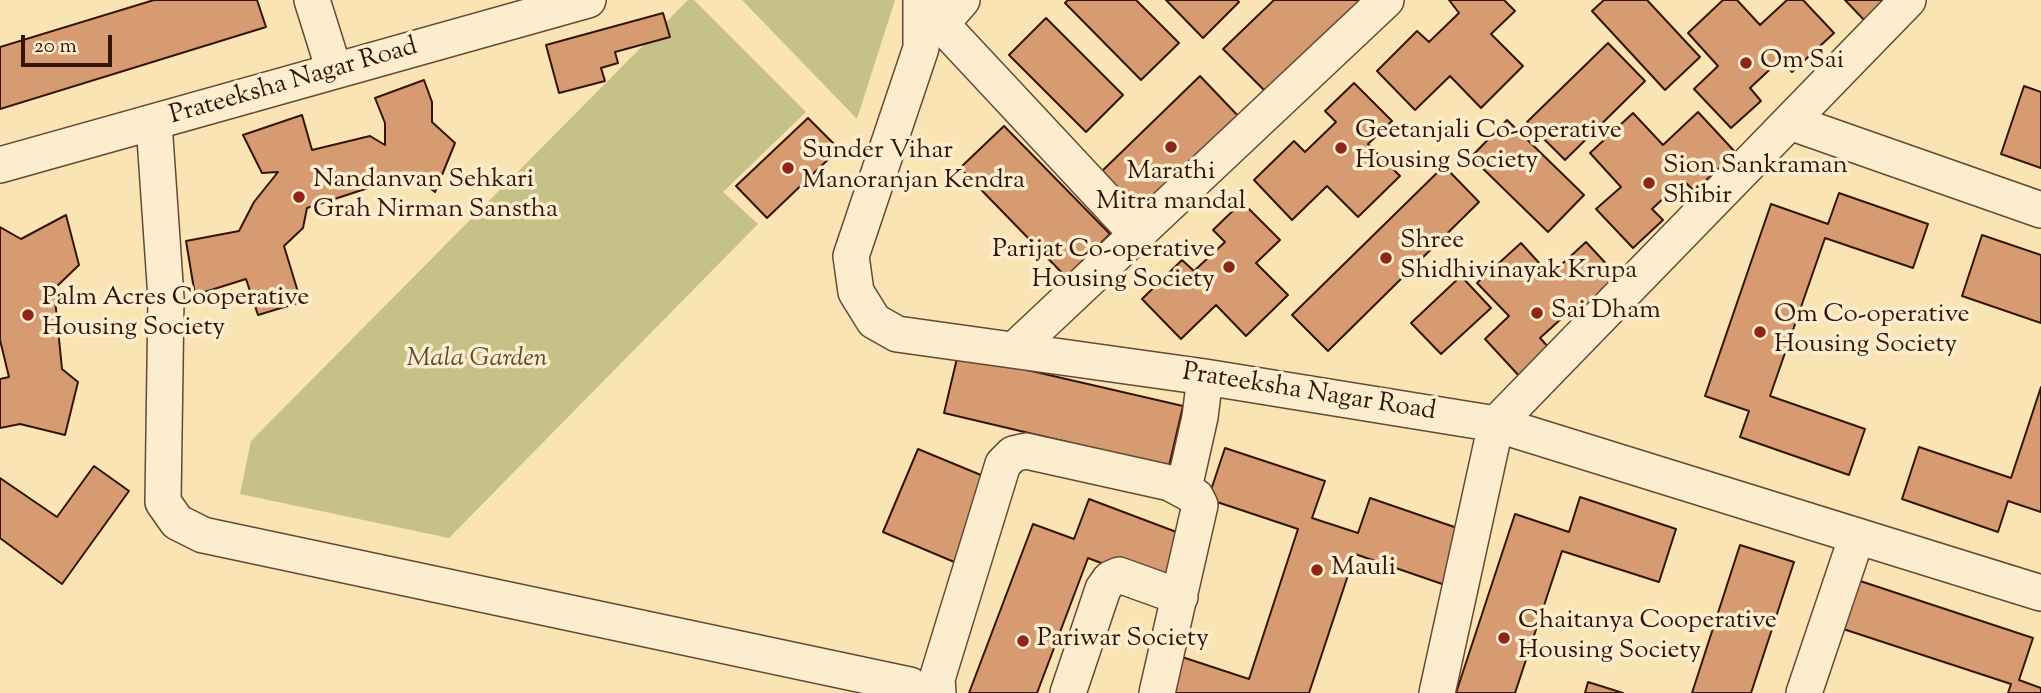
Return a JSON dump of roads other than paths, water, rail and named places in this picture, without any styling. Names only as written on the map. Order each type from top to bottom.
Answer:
[{"type":"street","points":[[312,0],[334,70]]},
{"type":"street","name":"Prateeksha Nagar Road","points":[[0,165],[154,124],[334,70],[588,0]]},
{"type":"street","points":[[1014,350],[1386,0]]},
{"type":"street","points":[[1437,693],[1496,424],[1908,0]]},
{"type":"street","points":[[937,13],[1138,235]]},
{"type":"street","name":"Prateeksha Nagar Road","points":[[937,13],[921,48],[851,256],[856,292],[874,321],[897,334],[1205,377],[1496,424],[2041,593]]},
{"type":"street","points":[[1790,122],[2041,210]]},
{"type":"street","points":[[154,124],[166,298],[163,502],[177,522],[203,535],[910,685],[909,693]]},
{"type":"street","points":[[1184,488],[1205,377]]},
{"type":"street","points":[[938,693],[937,679],[1003,464],[1013,454],[1026,451],[1184,488],[1196,497],[1200,505],[1157,693]]},
{"type":"street","points":[[1804,693],[1857,536]]},
{"type":"street","points":[[1068,693],[1102,589],[1110,579],[1119,575],[1180,597]]},
{"type":"place","name":"Om Sai","points":[[1746,63]]},
{"type":"place","name":"Marathi Mitra mandal","points":[[1171,147]]},
{"type":"place","name":"Geetanjali Co-operative Housing Society","points":[[1341,148]]},
{"type":"place","name":"Sunder Vihar Manoranjan Kendra","points":[[788,168]]},
{"type":"place","name":"Sion Sankraman Shibir","points":[[1649,183]]},
{"type":"place","name":"Nandanvan Sehkari Grah Nirman Sanstha","points":[[299,197]]},
{"type":"place","name":"Shree Shidhivinayak Krupa","points":[[1386,258]]},
{"type":"place","name":"Parijat Co-operative Housing Society","points":[[1229,267]]},
{"type":"place","name":"Sai Dham","points":[[1537,313]]},
{"type":"place","name":"Palm Acres Cooperative Housing Society","points":[[28,315]]},
{"type":"place","name":"Om Co-operative Housing Society","points":[[1760,332]]},
{"type":"place","name":"Mauli","points":[[1317,570]]},
{"type":"place","name":"Chaitanya Cooperative Housing Society","points":[[1504,638]]},
{"type":"place","name":"Pariwar Society","points":[[1023,641]]},
{"type":"park label","name":"Mala Garden","points":[[477,361]]}]
